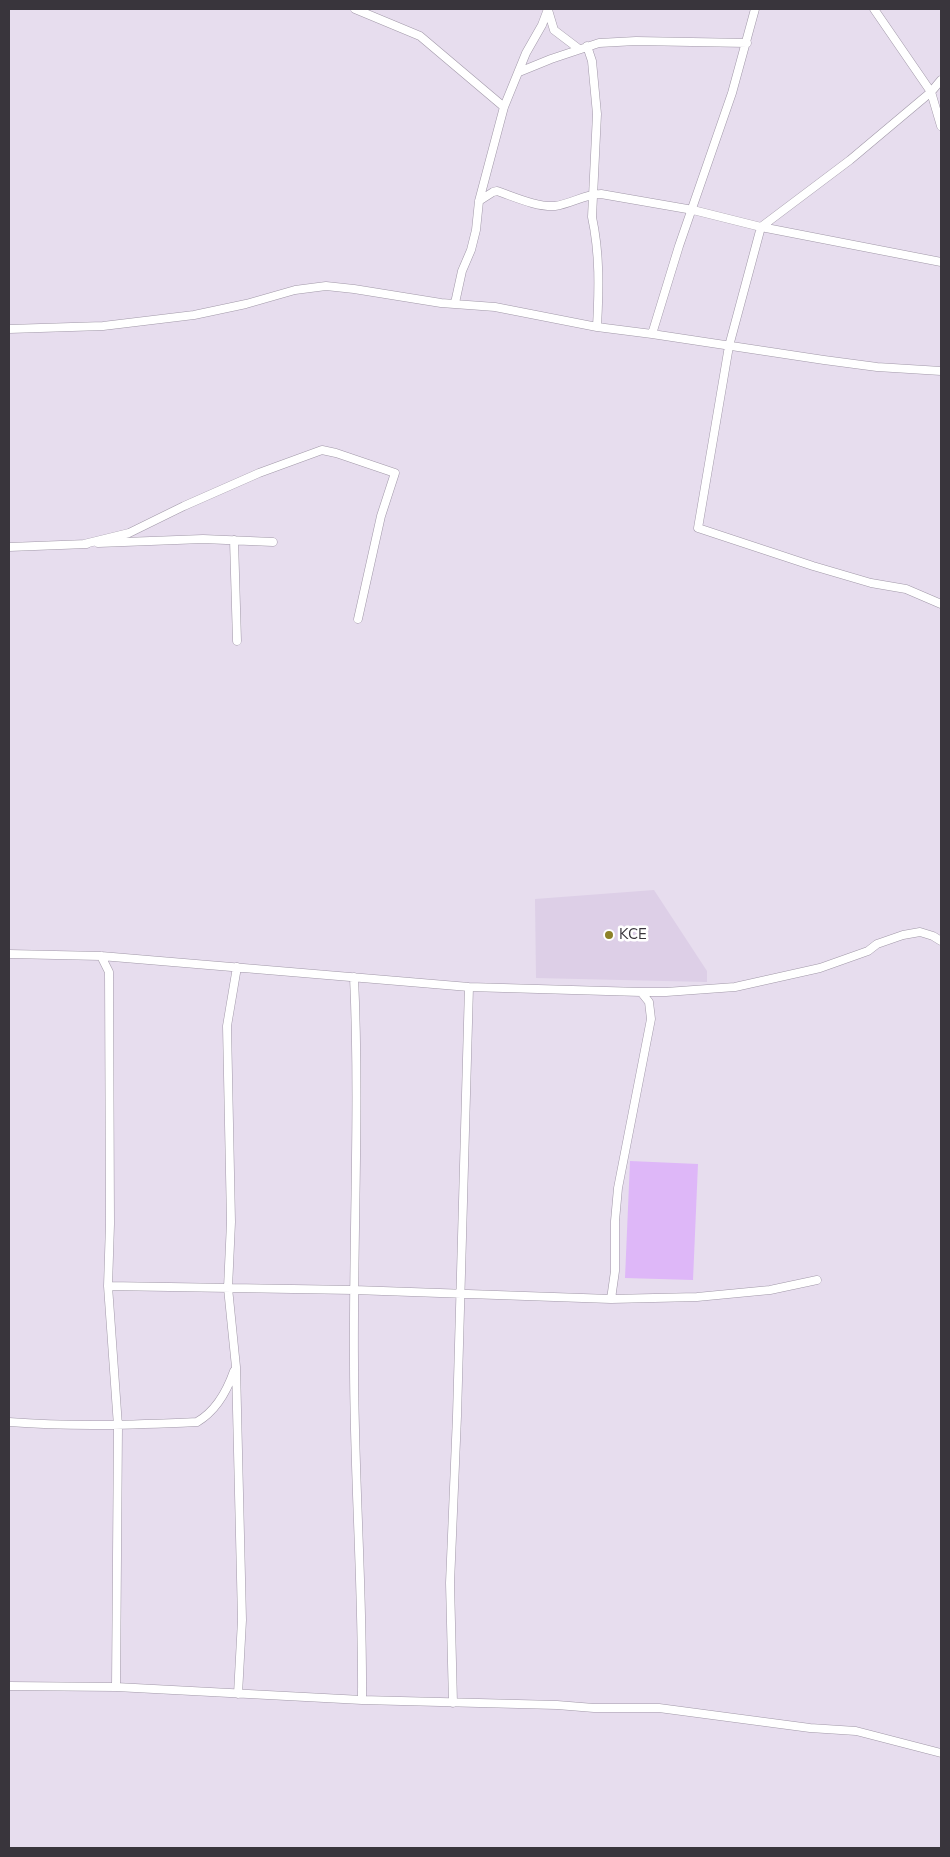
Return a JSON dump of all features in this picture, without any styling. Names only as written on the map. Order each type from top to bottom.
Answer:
[{"type":"street","points":[[355,9],[420,36],[504,107]]},
{"type":"street","points":[[652,334],[679,246],[693,210],[747,43],[755,9]]},
{"type":"street","points":[[874,9],[931,92],[941,126]]},
{"type":"street","points":[[548,10],[554,30],[583,47],[592,61],[597,114],[592,217],[599,279],[597,327]]},
{"type":"street","points":[[455,303],[462,270],[471,250],[476,230],[479,201],[504,107],[526,53],[548,10]]},
{"type":"street","points":[[519,72],[583,47],[599,43],[636,41],[747,43]]},
{"type":"street","points":[[941,80],[931,92],[850,160],[761,227],[729,346],[698,528],[813,566],[871,583],[906,589],[941,604]]},
{"type":"street","points":[[479,201],[497,191],[535,203],[556,206],[594,194],[693,210],[761,227],[941,262]]},
{"type":"street","points":[[9,329],[103,326],[194,315],[246,304],[295,290],[326,286],[441,303],[496,307],[597,327],[878,367],[941,372]]},
{"type":"street","points":[[84,544],[129,533],[184,506],[259,473],[306,455],[322,450],[336,453],[395,473],[381,516],[358,619]]},
{"type":"street","points":[[9,547],[158,540],[273,542]]},
{"type":"street","points":[[234,540],[237,641]]},
{"type":"street","points":[[9,954],[101,956],[469,986],[666,992],[735,987],[820,968],[868,951],[876,944],[903,935],[920,932],[941,941]]},
{"type":"street","points":[[101,956],[109,972],[110,1224],[108,1286],[118,1426],[116,1687]]},
{"type":"street","points":[[237,967],[227,1026],[231,1222],[228,1288],[236,1367],[242,1620],[238,1694]]},
{"type":"street","points":[[354,977],[357,1067],[354,1290],[355,1418],[363,1624],[362,1700]]},
{"type":"street","points":[[453,1703],[450,1583],[457,1416],[469,986]]},
{"type":"street","points":[[611,1299],[615,1271],[615,1221],[618,1188],[651,1019],[649,1002],[641,992]]},
{"type":"street","points":[[108,1286],[354,1290],[611,1299],[697,1297],[761,1291],[817,1280]]},
{"type":"street","points":[[9,1422],[118,1426],[197,1422],[206,1417],[227,1391],[236,1367]]},
{"type":"street","points":[[9,1686],[116,1687],[362,1700],[659,1708],[810,1728],[856,1731],[941,1753]]},
{"type":"shaded area","name":"KCE","points":[[654,890],[707,971],[707,982],[536,978],[535,899]]},
{"type":"shaded area","points":[[630,1161],[698,1164],[693,1280],[625,1278]]},
{"type":"place","name":"KCE","points":[[609,935]]}]
